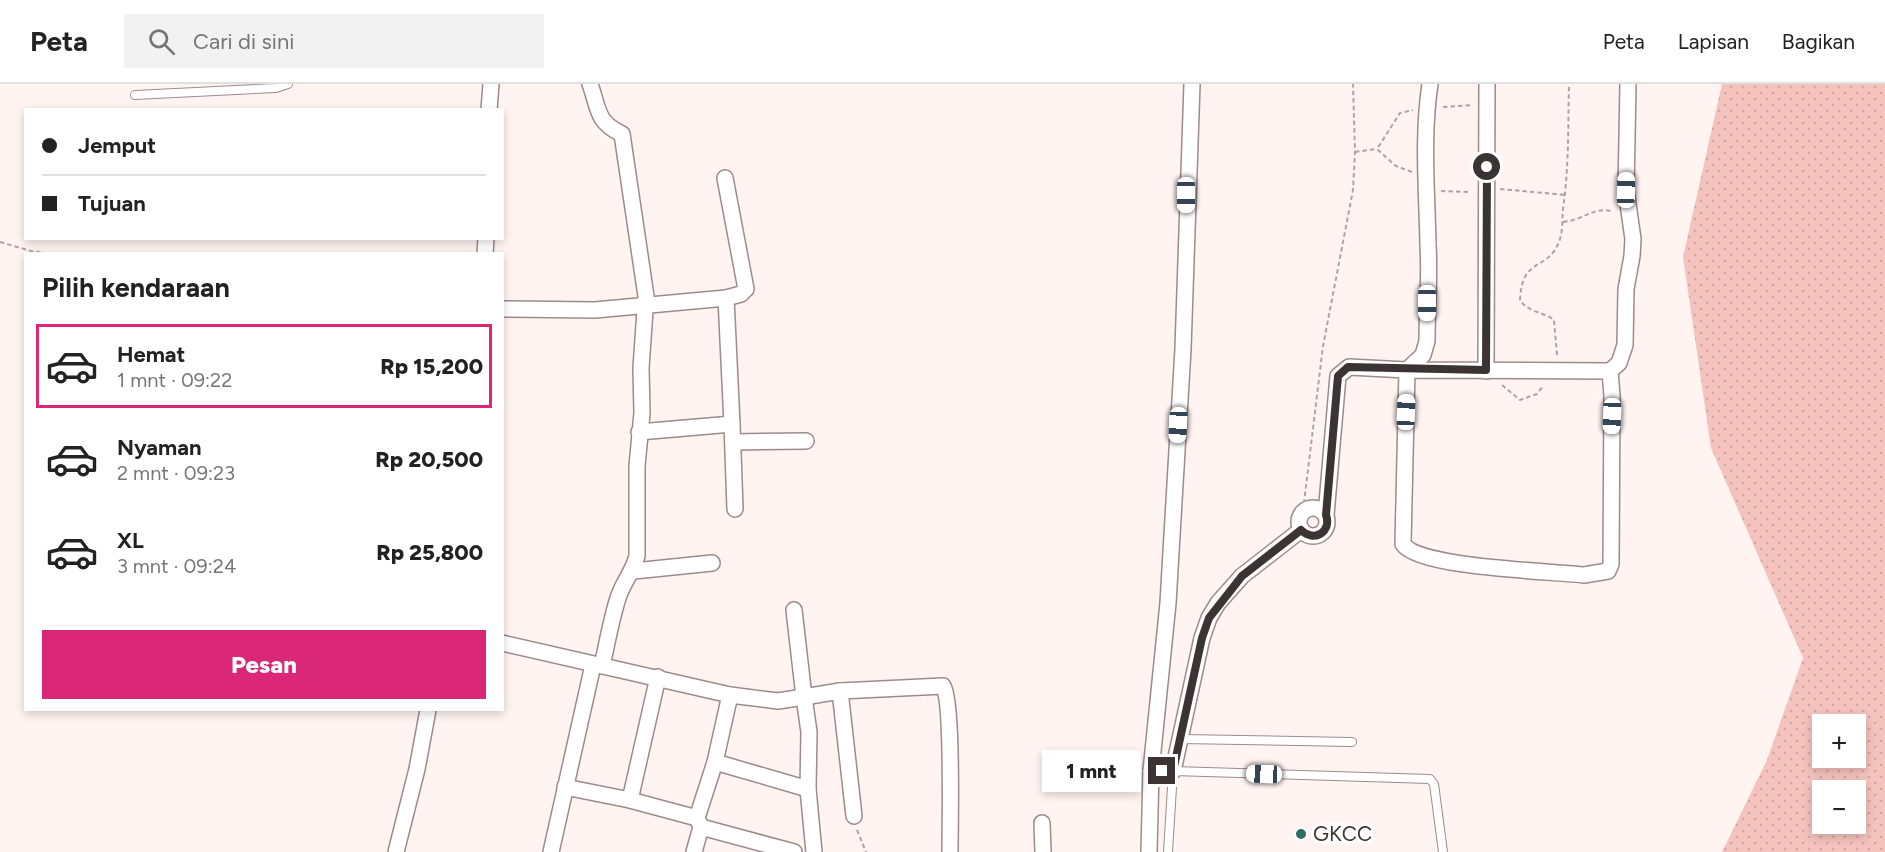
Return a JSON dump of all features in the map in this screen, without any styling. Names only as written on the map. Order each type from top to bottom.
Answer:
[{"type":"street","points":[[489,108],[491,84]]},
{"type":"street","points":[[551,852],[597,666],[623,582],[634,571],[637,556],[645,285],[622,134],[606,127],[598,114],[590,84]]},
{"type":"street","points":[[1149,852],[1151,771],[1168,603],[1183,349],[1192,84]]},
{"type":"street","points":[[1430,84],[1427,108],[1426,191],[1429,248],[1427,342],[1423,355],[1407,370],[1404,546],[1420,556],[1438,561],[1584,575],[1603,573],[1611,564],[1612,396],[1610,370]]},
{"type":"street","points":[[1486,370],[1488,84]]},
{"type":"street","points":[[1326,515],[1316,508],[1304,512],[1300,517],[1301,530],[1310,537],[1321,535],[1328,526],[1326,515],[1338,376],[1348,367],[1407,370],[1610,370],[1619,363],[1625,345],[1626,289],[1633,239],[1628,212],[1628,84]]},
{"type":"street","points":[[504,309],[595,310],[726,298],[741,294],[746,289],[725,178]]},
{"type":"street","points":[[726,298],[735,509]]},
{"type":"street","points":[[639,432],[732,424]]},
{"type":"street","points":[[733,442],[806,441]]},
{"type":"street","points":[[1151,771],[1173,771],[1202,638],[1209,618],[1242,576],[1301,530]]},
{"type":"street","points":[[634,571],[712,563]]},
{"type":"street","points":[[794,610],[810,741],[808,789],[814,852]]},
{"type":"street","points":[[504,643],[730,695],[778,700],[840,691],[943,686],[949,719],[950,852]]},
{"type":"street","points":[[630,800],[658,677]]},
{"type":"street","points":[[840,691],[854,816]]},
{"type":"street","points":[[694,852],[730,695]]},
{"type":"street","points":[[396,852],[417,769],[428,711]]},
{"type":"street","points":[[715,762],[808,789]]},
{"type":"street","points":[[566,787],[630,800],[794,852]]},
{"type":"street","points":[[1042,823],[1043,852]]},
{"type":"lane","points":[[135,95],[276,88],[288,84]]},
{"type":"lane","points":[[1180,739],[1352,742]]},
{"type":"lane","points":[[1168,852],[1173,771],[1430,779],[1434,784],[1443,852]]},
{"type":"path","points":[[1304,512],[1319,378],[1353,190],[1356,152],[1353,84]]},
{"type":"path","points":[[1556,370],[1557,327],[1554,320],[1545,313],[1530,309],[1520,300],[1521,284],[1525,273],[1553,252],[1559,241],[1566,195],[1569,84]]},
{"type":"path","points":[[1356,152],[1377,149]]},
{"type":"path","points":[[1426,191],[1476,192],[1487,188],[1566,195]]},
{"type":"path","points":[[1562,222],[1579,220],[1595,210],[1628,212]]},
{"type":"path","points":[[0,242],[39,252]]},
{"type":"path","points":[[854,816],[866,852]]},
{"type":"shaded area","points":[[1722,84],[1885,84],[1885,852],[1722,852],[1767,760],[1803,658],[1711,448],[1683,257]]},
{"type":"place","name":"GKCC","points":[[1301,834]]},
{"type":"route","points":[[1162,771],[1173,771],[1202,638],[1209,618],[1218,603],[1242,576],[1301,530],[1310,537],[1316,537],[1321,535],[1328,526],[1326,515],[1338,376],[1343,369],[1348,367],[1441,371],[1486,370],[1487,167]]}]
